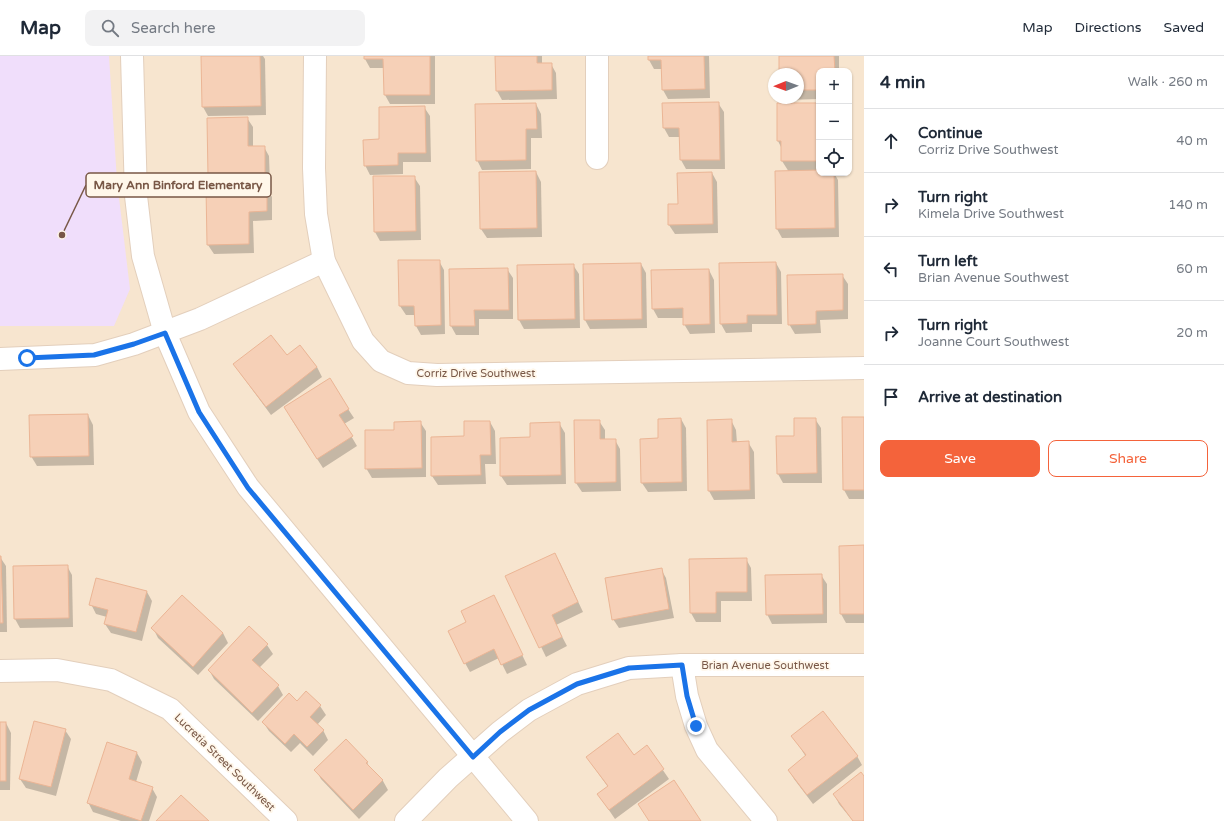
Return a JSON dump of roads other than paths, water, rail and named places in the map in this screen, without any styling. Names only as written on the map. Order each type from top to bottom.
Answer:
[{"type":"street","points":[[132,56],[137,204],[143,256],[165,333],[199,412],[248,488],[527,821]]},
{"type":"street","name":"Corriz Drive Southwest","points":[[315,56],[314,168],[316,214],[324,261],[363,341],[381,361],[408,373],[437,375],[864,368]]},
{"type":"street","points":[[597,56],[597,158]]},
{"type":"street","points":[[0,359],[94,355],[134,344],[200,319],[324,261]]},
{"type":"street","name":"Brian Avenue Southwest","points":[[406,821],[448,778],[500,732],[529,710],[577,684],[629,668],[682,665],[864,664]]},
{"type":"street","points":[[682,665],[687,696],[696,726],[707,750],[766,821]]},
{"type":"street","name":"Lucretia Street Southwest","points":[[0,671],[57,670],[111,680],[170,709],[286,821]]},
{"type":"place","name":"Mary Ann Binford Elementary","points":[[62,235]]}]
